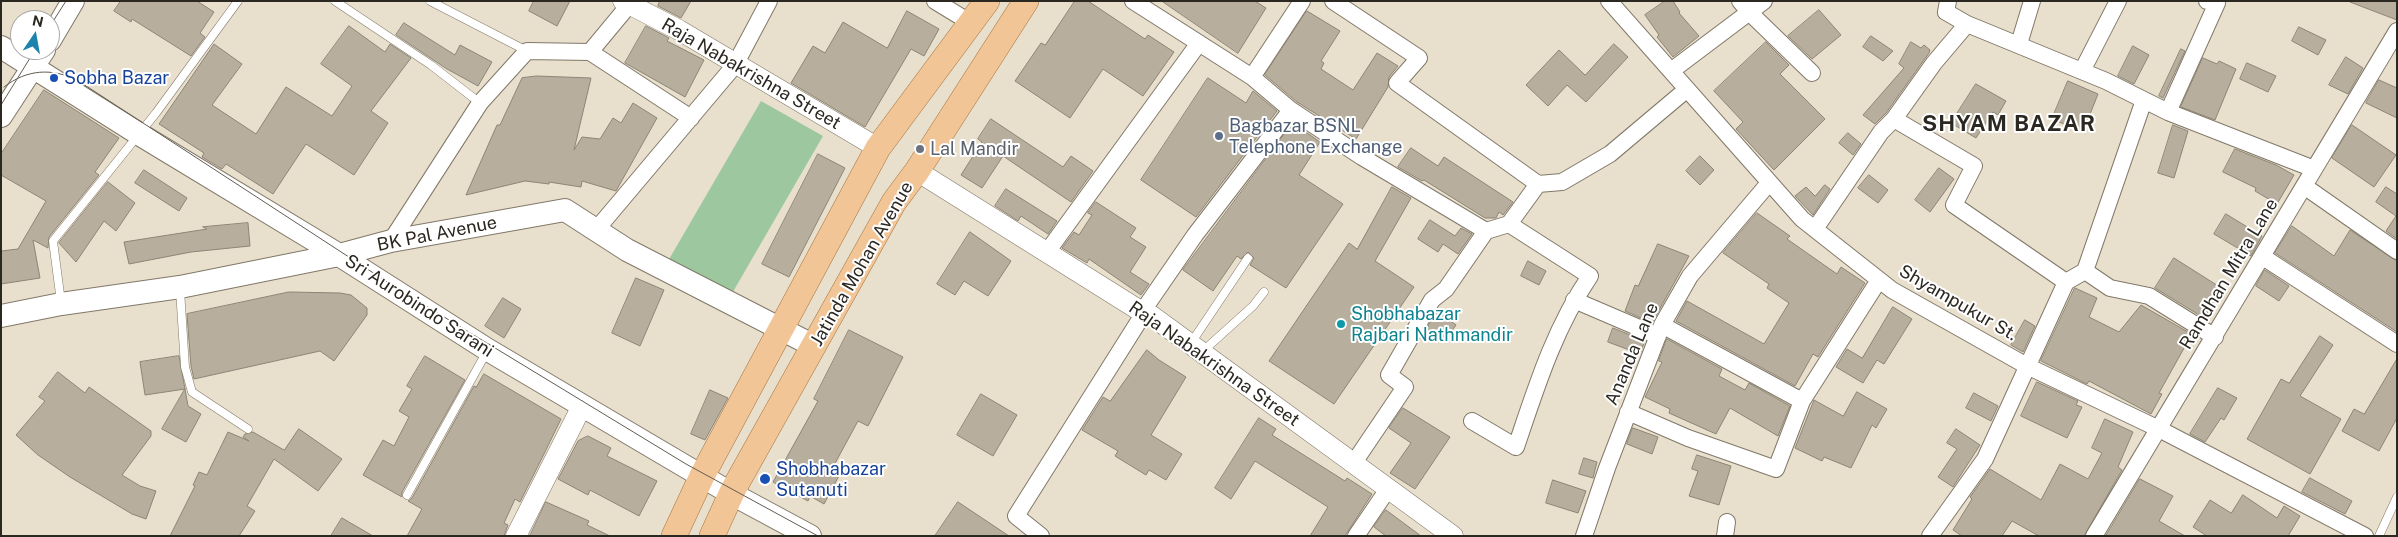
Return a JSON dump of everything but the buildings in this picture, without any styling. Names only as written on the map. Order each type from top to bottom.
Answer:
[{"type":"main road","points":[[60,23],[73,1]]},
{"type":"main road","points":[[674,536],[702,476],[878,148],[987,1]]},
{"type":"main road","name":"Jatinda Mohan Avenue","points":[[712,536],[732,494],[894,202],[917,171],[1026,1]]},
{"type":"main road","points":[[1,116],[37,60]]},
{"type":"main road","name":"Sri Aurobindo Sarani","points":[[39,60],[139,134],[339,255],[488,350],[732,494],[810,536]]},
{"type":"main road","name":"BK Pal Avenue","points":[[1,316],[61,304],[180,287],[339,255],[391,241],[565,210],[627,250],[814,346]]},
{"type":"street","points":[[596,230],[735,65],[768,1]]},
{"type":"street","points":[[935,1],[971,23]]},
{"type":"street","points":[[1133,1],[1252,77],[1291,110],[1362,157],[1486,232]]},
{"type":"street","points":[[1252,77],[1302,1]]},
{"type":"street","points":[[1333,1],[1419,58],[1397,83],[1538,184],[1562,182],[1610,154],[1686,90]]},
{"type":"street","name":"Shyampukur St.","points":[[1609,1],[1802,219],[1892,290],[2027,366],[2158,429],[2365,536]]},
{"type":"street","points":[[1672,71],[1744,7],[1764,1]]},
{"type":"street","points":[[1948,1],[1946,12],[1967,24],[2082,71],[2168,112],[2314,169]]},
{"type":"street","points":[[2018,44],[2032,1]]},
{"type":"street","points":[[2082,71],[2118,1]]},
{"type":"street","points":[[2168,112],[2216,3],[2206,1]]},
{"type":"street","points":[[590,52],[626,3]]},
{"type":"street","name":"Raja Nabakrishna Street","points":[[626,3],[679,30],[735,65],[878,148]]},
{"type":"street","points":[[1744,7],[1812,73]]},
{"type":"street","points":[[1815,230],[1881,132],[1894,119],[1934,63],[1967,24]]},
{"type":"street","name":"Ramdhan Mitra Lane","points":[[2094,536],[2397,31]]},
{"type":"street","points":[[1047,252],[1199,43]]},
{"type":"street","points":[[391,241],[480,103],[526,51],[590,52],[691,118]]},
{"type":"street","points":[[1933,535],[1985,459],[2066,282],[2085,271],[2144,100]]},
{"type":"street","points":[[1041,536],[1016,516],[1143,313],[1195,235],[1291,110]]},
{"type":"street","points":[[1894,119],[1974,166],[1954,205],[2066,282]]},
{"type":"street","name":"Raja Nabakrishna Street","points":[[917,171],[1143,313],[1152,316],[1453,536]]},
{"type":"street","name":"Ananda Lane","points":[[1584,536],[1628,412],[1660,331],[1690,276],[1769,183]]},
{"type":"street","points":[[1353,464],[1405,387],[1389,375],[1432,300],[1446,289],[1486,232],[1509,224],[1538,184]]},
{"type":"street","points":[[2304,186],[2397,251]]},
{"type":"street","points":[[1472,421],[1516,447],[1551,346],[1574,300],[1590,276],[1509,224]]},
{"type":"street","points":[[2263,257],[2397,344]]},
{"type":"street","points":[[2085,271],[2110,288],[2149,296],[2214,337]]},
{"type":"street","points":[[1628,412],[1688,438],[1776,469],[1802,401],[1879,280]]},
{"type":"street","points":[[1574,300],[1660,331],[1802,401]]},
{"type":"street","points":[[516,536],[582,406]]},
{"type":"street","points":[[1356,536],[1388,489]]},
{"type":"lane","points":[[61,304],[53,240],[139,134],[238,1]]},
{"type":"lane","points":[[336,1],[431,65],[480,103]]},
{"type":"lane","points":[[430,1],[526,51]]},
{"type":"lane","points":[[1196,348],[1248,258]]},
{"type":"lane","points":[[180,287],[185,367],[192,392],[248,429]]},
{"type":"lane","points":[[1196,348],[1253,306],[1264,292]]},
{"type":"lane","points":[[406,495],[488,350]]},
{"type":"lane","points":[[2379,536],[2397,497]]},
{"type":"green space","points":[[761,101],[823,136],[730,297],[668,261]]},
{"type":"tram line","points":[[60,10],[66,1]]},
{"type":"tram line","points":[[1,105],[29,60]]},
{"type":"tram line","points":[[4,87],[22,77],[40,72],[68,76],[77,80],[398,289],[686,464],[818,536]]},
{"type":"place","name":"Sobha Bazar","points":[[54,78]]},
{"type":"place","name":"Bagbazar BSNL Telephone Exchange","points":[[1219,136]]},
{"type":"place","name":"Lal Mandir","points":[[920,149]]},
{"type":"place","name":"Shobhabazar Rajbari Nathmandir","points":[[1341,324]]},
{"type":"place","name":"Shobhabazar Sutanuti","points":[[765,479]]},
{"type":"district","name":"SHYAM BAZAR","points":[[2009,124]]}]
